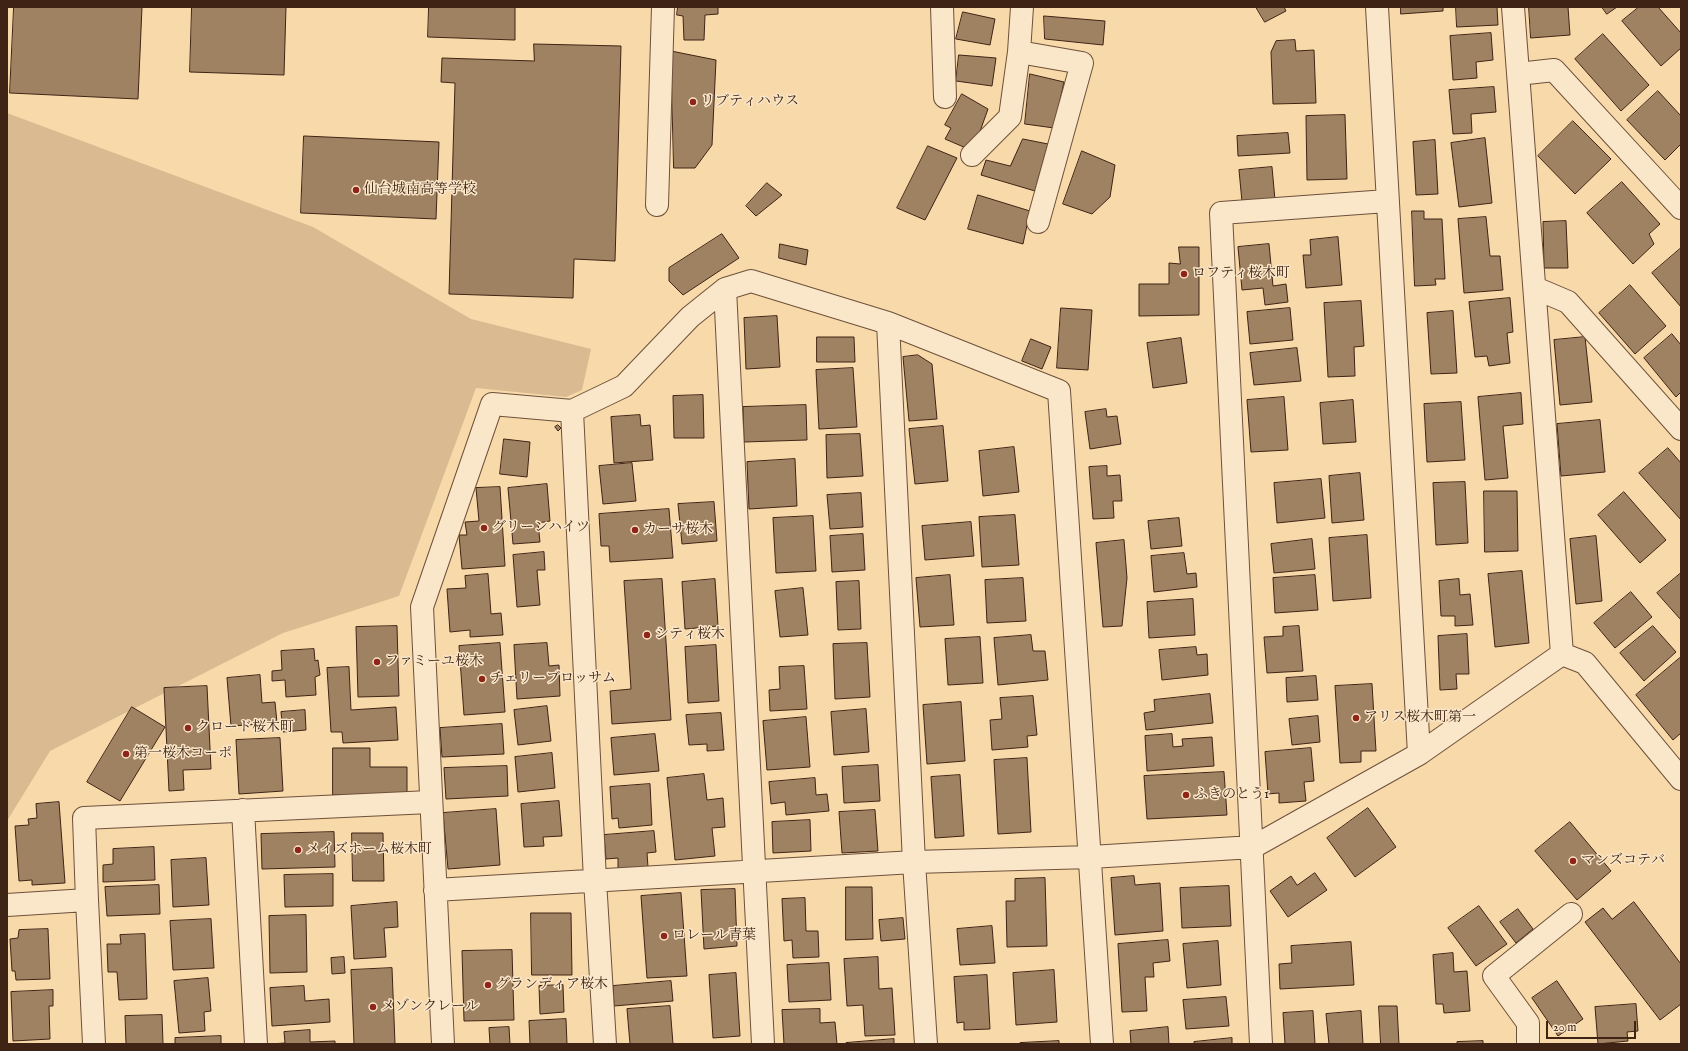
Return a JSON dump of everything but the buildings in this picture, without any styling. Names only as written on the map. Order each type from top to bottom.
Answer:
[{"type":"street","points":[[657,205],[663,7]]},
{"type":"street","points":[[942,7],[945,97]]},
{"type":"street","points":[[972,155],[1010,117],[1019,52],[1022,7]]},
{"type":"street","points":[[1377,7],[1419,754]]},
{"type":"street","points":[[1513,7],[1562,654]]},
{"type":"street","points":[[1019,52],[1082,63],[1038,222]]},
{"type":"street","points":[[1518,74],[1554,70],[1681,208]]},
{"type":"street","points":[[1261,1044],[1253,847],[1221,213],[1387,201]]},
{"type":"street","points":[[443,1044],[430,802],[422,607],[492,404],[572,412],[624,386],[690,317],[724,289],[751,280],[888,323],[1059,391],[1091,857],[1102,1044]]},
{"type":"street","points":[[1535,288],[1568,302],[1681,429]]},
{"type":"street","points":[[724,289],[763,1044]]},
{"type":"street","points":[[888,323],[914,862],[926,1044]]},
{"type":"street","points":[[572,412],[595,880],[605,1044]]},
{"type":"street","points":[[435,890],[595,880],[754,873],[914,862],[1091,857],[1253,847],[1419,754],[1562,654]]},
{"type":"street","points":[[1562,654],[1586,663],[1681,779]]},
{"type":"street","points":[[94,1044],[84,818],[430,802]]},
{"type":"street","points":[[243,810],[256,1044]]},
{"type":"street","points":[[7,905],[87,900]]},
{"type":"street","points":[[1528,1044],[1528,1023],[1494,976],[1571,914]]},
{"type":"shaded area","points":[[7,113],[313,227],[471,319],[591,349],[582,390],[566,397],[476,388],[399,596],[283,633],[50,751],[7,821]]},
{"type":"place","name":"リブティハウス","points":[[693,102]]},
{"type":"place","name":"仙台城南高等学校","points":[[356,190]]},
{"type":"place","name":"ロフティ桜木町","points":[[1184,274]]},
{"type":"place","name":"グリーンハイツ","points":[[484,528]]},
{"type":"place","name":"カーサ桜木","points":[[635,530]]},
{"type":"place","name":"シティ桜木","points":[[647,635]]},
{"type":"place","name":"ファミーユ桜木","points":[[377,662]]},
{"type":"place","name":"チェリーブロッサム","points":[[482,679]]},
{"type":"place","name":"アリス桜木町第一","points":[[1356,718]]},
{"type":"place","name":"クロード桜木町","points":[[188,728]]},
{"type":"place","name":"第一桜木コーポ","points":[[126,754]]},
{"type":"place","name":"ふきのとう1","points":[[1186,795]]},
{"type":"place","name":"メイズホーム桜木町","points":[[298,850]]},
{"type":"place","name":"マンズコテバ","points":[[1573,861]]},
{"type":"place","name":"ロレール青葉","points":[[664,936]]},
{"type":"place","name":"グランディア桜木","points":[[488,985]]},
{"type":"place","name":"メゾンクレール","points":[[373,1007]]}]
